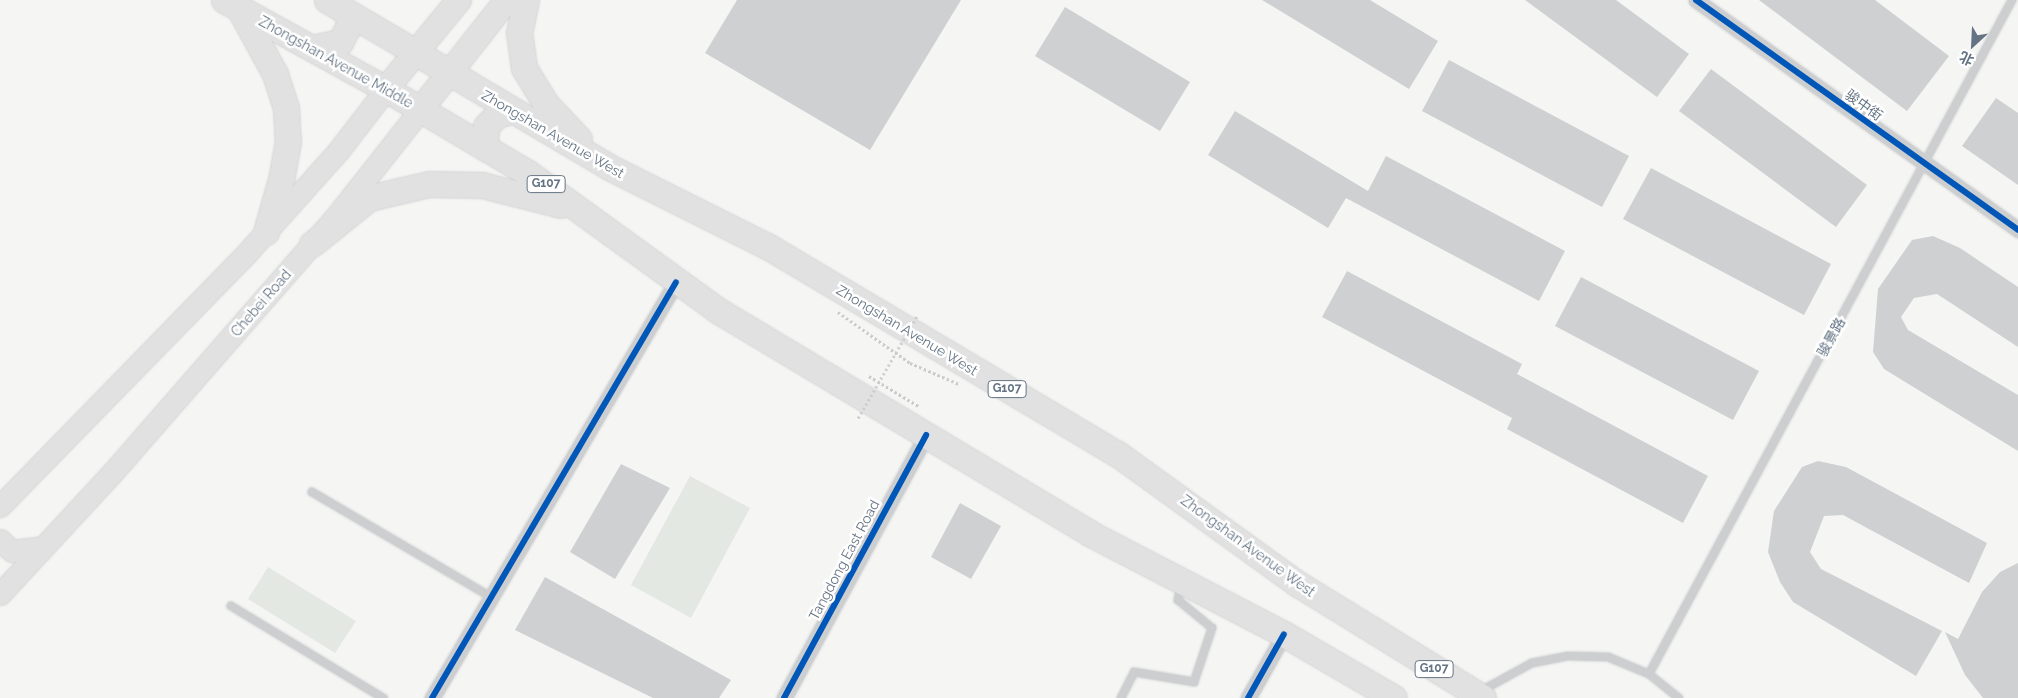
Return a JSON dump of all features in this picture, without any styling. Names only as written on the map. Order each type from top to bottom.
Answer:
[{"type":"highway","points":[[312,48],[340,42],[349,24],[348,14],[326,0]]},
{"type":"highway","points":[[526,0],[519,32],[524,68],[558,119],[611,168]]},
{"type":"highway","points":[[231,4],[275,74],[286,108],[288,140],[282,176],[266,232]]},
{"type":"highway","name":"Zhongshan Avenue Middle","points":[[231,4],[421,109]]},
{"type":"highway","name":"G107","points":[[348,14],[414,55]]},
{"type":"highway","name":"Zhongshan Avenue West","points":[[414,55],[611,168],[767,246],[1119,456],[1298,584],[1479,696]]},
{"type":"highway","name":"G107","points":[[421,109],[551,188],[676,282],[926,435],[1089,533],[1182,583],[1284,634],[1394,698]]},
{"type":"highway","points":[[485,148],[486,126],[497,115],[511,110]]},
{"type":"highway","points":[[312,244],[369,198],[429,184],[482,185],[528,194],[603,226]]},
{"type":"main road","points":[[0,506],[266,232],[339,150],[459,0]]},
{"type":"main road","name":"Chebei Road","points":[[0,594],[312,244],[507,0]]},
{"type":"main road","points":[[0,540],[12,551],[43,547]]},
{"type":"street","name":"骏中街","points":[[1696,0],[2018,230]]},
{"type":"street","points":[[432,698],[676,282]]},
{"type":"street","name":"Tangdong East Road","points":[[784,698],[926,435]]},
{"type":"street","points":[[1248,698],[1284,634]]},
{"type":"lane","name":"骏景路","points":[[1648,674],[1926,164],[2012,0]]},
{"type":"lane","points":[[312,492],[491,597]]},
{"type":"lane","points":[[1121,698],[1134,672],[1194,682],[1212,628],[1178,600],[1182,583]]},
{"type":"lane","points":[[231,606],[382,698]]},
{"type":"lane","points":[[1479,696],[1532,663],[1568,656],[1608,657],[1648,674],[1679,698]]},
{"type":"path","points":[[833,309],[910,363],[968,388]]},
{"type":"path","points":[[858,418],[918,314]]},
{"type":"shaded area","points":[[690,476],[750,508],[691,618],[631,585]]},
{"type":"shaded area","points":[[268,567],[356,621],[335,653],[248,599]]},
{"type":"building","points":[[737,0],[961,0],[870,150],[705,53]]},
{"type":"building","points":[[1262,0],[1370,0],[1438,41],[1409,89]]},
{"type":"building","points":[[1525,0],[1616,0],[1689,54],[1657,97]]},
{"type":"building","points":[[1759,0],[1875,0],[1949,56],[1907,111]]},
{"type":"building","points":[[1065,7],[1190,82],[1160,131],[1035,56]]},
{"type":"building","points":[[1449,60],[1629,156],[1602,207],[1422,111]]},
{"type":"building","points":[[1711,69],[1867,185],[1836,227],[1679,111]]},
{"type":"building","points":[[1996,98],[2018,113],[2018,185],[1962,146]]},
{"type":"building","points":[[1235,111],[1368,191],[1386,156],[1565,251],[1539,301],[1346,198],[1328,228],[1208,155]]},
{"type":"building","points":[[1651,168],[1831,264],[1804,315],[1623,219]]},
{"type":"building","points":[[1933,236],[1960,248],[2018,287],[2018,347],[1937,294],[1914,298],[1901,317],[1908,330],[2018,395],[2018,451],[1884,369],[1873,352],[1878,289],[1912,240]]},
{"type":"building","points":[[1347,271],[1522,364],[1517,374],[1708,476],[1683,523],[1507,429],[1512,418],[1322,317]]},
{"type":"building","points":[[1581,277],[1759,371],[1733,420],[1555,326]]},
{"type":"building","points":[[1818,461],[1846,467],[1987,543],[1969,583],[1843,515],[1824,516],[1810,552],[1821,569],[1942,631],[1916,676],[1793,602],[1780,582],[1768,552],[1774,511],[1802,467]]},
{"type":"building","points":[[621,464],[670,488],[615,579],[570,552]]},
{"type":"building","points":[[960,503],[1001,526],[971,579],[931,557]]},
{"type":"building","points":[[2018,563],[2018,698],[1983,698],[1965,675],[1945,632],[1958,639],[1982,592],[2000,572]]},
{"type":"building","points":[[545,577],[731,680],[719,698],[653,698],[515,630]]},
{"type":"cycle path","points":[[1696,0],[2018,230]]},
{"type":"cycle path","points":[[432,698],[676,282]]},
{"type":"cycle path","points":[[784,698],[926,435]]},
{"type":"cycle path","points":[[1248,698],[1284,634]]}]
